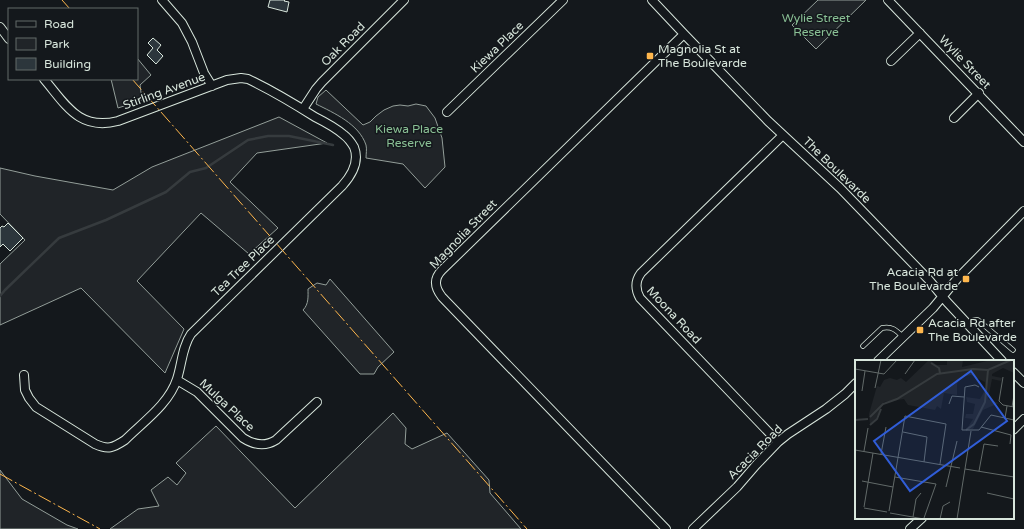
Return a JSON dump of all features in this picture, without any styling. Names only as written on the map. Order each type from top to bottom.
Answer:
[{"type":"street","points":[[162,0],[182,23],[192,42],[204,73],[212,86]]},
{"type":"street","name":"Oak Road","points":[[303,109],[322,82],[404,0]]},
{"type":"street","name":"Kiewa Place","points":[[447,112],[563,0]]},
{"type":"street","name":"The Boulevarde","points":[[652,0],[783,135],[840,188],[929,280],[942,297],[1001,360]]},
{"type":"street","name":"Wylie Street","points":[[888,0],[1024,142]]},
{"type":"street","points":[[0,27],[8,38]]},
{"type":"street","points":[[892,61],[920,33]]},
{"type":"street","name":"Magnolia Street","points":[[666,529],[442,297],[436,287],[436,281],[437,276],[442,270],[684,34]]},
{"type":"street","name":"Stirling Avenue","points":[[45,80],[73,112],[86,121],[101,124],[118,121],[234,78],[248,79],[303,109]]},
{"type":"street","points":[[954,118],[978,94]]},
{"type":"street","name":"Tea Tree Place","points":[[24,375],[25,390],[36,407],[107,450],[125,440],[163,404],[177,380],[184,349],[191,334],[342,186],[355,168],[355,152],[347,137],[303,109]]},
{"type":"street","name":"Moona Road","points":[[778,442],[640,298],[637,293],[636,282],[641,273],[783,135]]},
{"type":"street","points":[[879,360],[933,308],[957,279],[1024,211]]},
{"type":"street","points":[[1014,373],[1024,383]]},
{"type":"street","name":"Mulga Place","points":[[177,380],[197,392],[243,438],[260,445],[269,444],[276,440],[317,402]]},
{"type":"street","name":"Acacia Road","points":[[693,529],[738,487],[778,442],[832,405],[855,384]]},
{"type":"street","points":[[1014,429],[1024,419]]},
{"type":"street","points":[[910,529],[921,519]]},
{"type":"lane","points":[[968,324],[976,319],[978,320],[1013,350]]},
{"type":"lane","points":[[863,346],[882,328],[895,329],[903,337]]},
{"type":"green space","name":"Wylie Street Reserve","points":[[818,0],[866,0],[816,49],[792,25]]},
{"type":"green space","points":[[138,59],[151,75],[140,85],[142,100],[118,108],[111,80],[138,80]]},
{"type":"green space","name":"Kiewa Place Reserve","points":[[326,90],[363,125],[370,122],[384,110],[393,106],[408,106],[416,104],[426,106],[435,118],[442,138],[445,167],[425,188],[403,164],[366,158],[366,145],[358,131],[345,120],[316,104],[318,97]]},
{"type":"green space","points":[[279,117],[327,143],[257,153],[230,182],[278,228],[249,254],[201,213],[137,281],[184,329],[165,373],[81,288],[0,325],[0,264],[25,240],[0,214],[0,168],[113,190],[152,167]]},
{"type":"green space","points":[[330,279],[394,352],[378,367],[374,374],[360,374],[303,310],[307,303],[308,289],[317,283],[326,285]]},
{"type":"green space","points":[[393,413],[406,428],[405,444],[412,449],[447,433],[489,480],[490,493],[521,529],[110,529],[138,509],[159,506],[151,490],[168,477],[177,485],[186,473],[176,463],[216,426],[295,508]]},
{"type":"green space","points":[[0,470],[22,499],[67,525],[78,529],[0,529]]},
{"type":"building","points":[[270,0],[285,0],[284,1],[289,2],[287,12],[268,7]]},
{"type":"building","points":[[153,38],[161,45],[157,50],[163,56],[156,64],[147,55],[153,48],[148,43]]},
{"type":"building","points":[[8,223],[23,238],[10,251],[3,244],[0,247],[0,228],[2,226],[4,227]]},
{"type":"waterway","points":[[0,296],[59,238],[106,220],[166,192],[190,172],[206,168],[248,140],[268,136],[289,136],[333,145]]},
{"type":"power","points":[[62,0],[69,8]]},
{"type":"power","points":[[133,80],[527,529]]},
{"type":"power","points":[[0,474],[100,529]]},
{"type":"place","name":"Magnolia St at The Boulevarde","points":[[650,56]]},
{"type":"place","name":"Acacia Rd at The Boulevarde","points":[[966,279]]},
{"type":"place","name":"Acacia Rd after The Boulevarde","points":[[920,330]]}]
